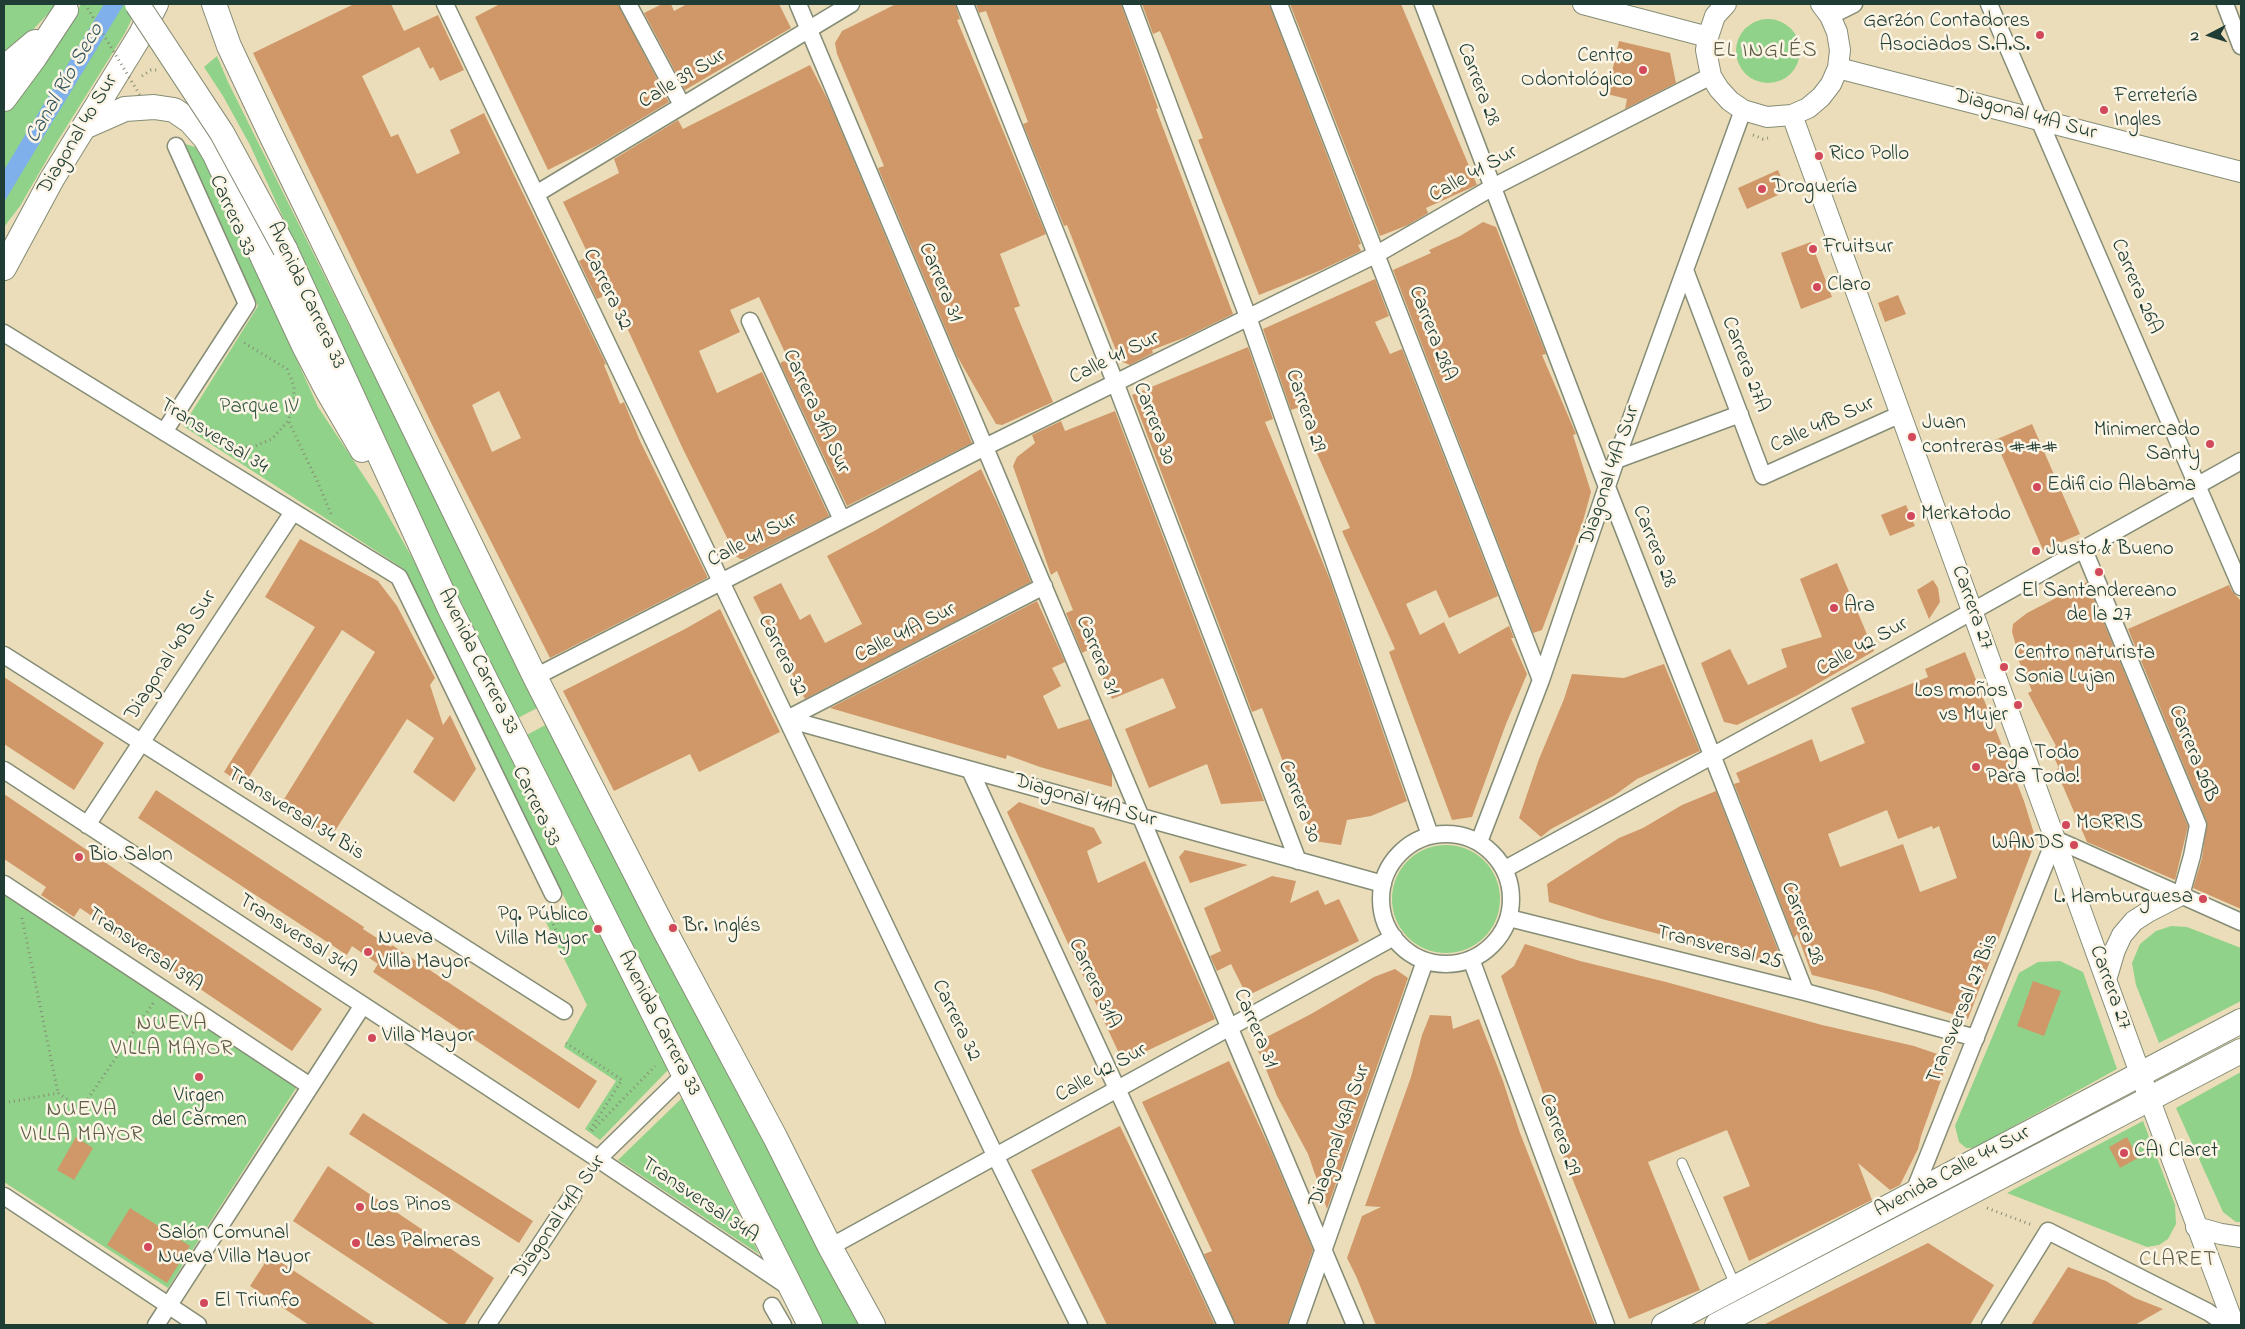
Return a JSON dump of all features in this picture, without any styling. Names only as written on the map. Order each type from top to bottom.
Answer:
[{"type":"main road","name":"Avenida Carrera 33","points":[[137,4],[222,133],[285,249],[409,522],[515,740],[810,1325]]},
{"type":"main road","name":"Diagonal 40 Sur","points":[[4,268],[156,4]]},
{"type":"main road","name":"Avenida Carrera 33","points":[[214,4],[228,46],[535,677],[665,931],[775,1138],[830,1247],[873,1325]]},
{"type":"main road","points":[[4,68],[74,6]]},
{"type":"main road","points":[[4,99],[74,6]]},
{"type":"main road","points":[[84,127],[119,110],[154,106],[174,110],[190,121],[205,138],[216,155],[327,390],[409,522]]},
{"type":"main road","points":[[4,247],[25,229]]},
{"type":"main road","name":"Avenida Calle 44 Sur","points":[[1664,1325],[2241,1021]]},
{"type":"main road","name":"Avenida Calle 44 Sur","points":[[1717,1325],[2241,1051]]},
{"type":"street","points":[[628,4],[682,105]]},
{"type":"street","name":"Carrera 31","points":[[798,4],[1355,1325]]},
{"type":"street","name":"Calle 39 Sur","points":[[536,194],[851,4]]},
{"type":"street","name":"Carrera 30","points":[[965,4],[1115,382],[1298,860]]},
{"type":"street","name":"Carrera 29","points":[[1131,4],[1248,317],[1430,836]]},
{"type":"street","name":"Carrera 28A","points":[[1279,4],[1541,680]]},
{"type":"street","name":"Carrera 28","points":[[1423,4],[1607,488],[1805,992]]},
{"type":"street","points":[[1583,4],[1708,37]]},
{"type":"street","points":[[1726,4],[1715,16],[1708,37],[1706,50],[1711,76],[1719,90],[1730,101],[1743,110],[1767,117],[1792,115],[1808,108],[1821,97],[1831,84],[1838,68],[1840,50],[1838,32],[1826,10],[1854,4]]},
{"type":"street","name":"Carrera 26A","points":[[1989,4],[2241,587]]},
{"type":"street","points":[[2225,4],[2241,46]]},
{"type":"street","name":"Carrera 32","points":[[450,6],[536,194],[996,1157],[1079,1325]]},
{"type":"street","name":"Diagonal 41A Sur","points":[[1838,68],[2241,172]]},
{"type":"street","name":"Calle 41 Sur","points":[[535,677],[985,447],[1377,254],[1493,187],[1711,76]]},
{"type":"street","name":"Diagonal 41A Sur","points":[[1479,842],[1541,680],[1616,460],[1743,110]]},
{"type":"street","name":"Carrera 27","points":[[1792,115],[2140,1074],[2234,1325]]},
{"type":"street","name":"Carrera 33","points":[[176,146],[247,304],[227,333]]},
{"type":"street","name":"Carrera 27A","points":[[1685,270],[1763,476]]},
{"type":"street","name":"Carrera 31A Sur","points":[[750,321],[842,520]]},
{"type":"street","name":"Transversal 34","points":[[4,333],[399,577]]},
{"type":"street","points":[[164,432],[227,333]]},
{"type":"street","points":[[1616,460],[1740,414]]},
{"type":"street","name":"Calle 41B Sur","points":[[1763,476],[1901,414]]},
{"type":"street","name":"Calle 42 Sur","points":[[1504,870],[2084,550],[2241,461]]},
{"type":"street","name":"Diagonal 40B Sur","points":[[87,824],[281,527],[293,512]]},
{"type":"street","name":"Carrera 26B","points":[[2084,550],[2198,825],[2181,895]]},
{"type":"street","name":"Carrera 33","points":[[399,577],[553,894]]},
{"type":"street","name":"Calle 41A Sur","points":[[787,719],[1044,586]]},
{"type":"street","name":"Transversal 34 Bis","points":[[4,655],[564,1011]]},
{"type":"street","name":"Diagonal 41A Sur","points":[[787,719],[1383,884]]},
{"type":"street","name":"Transversal 34A","points":[[4,770],[598,1158],[792,1289]]},
{"type":"street","name":"Carrera 31A","points":[[970,770],[1226,1325]]},
{"type":"street","points":[[1447,833],[1479,842],[1494,854],[1504,870],[1510,885],[1511,902],[1509,918],[1501,935],[1488,950],[1471,959],[1456,964],[1440,964],[1425,961],[1407,951],[1394,937],[1385,921],[1381,902],[1383,884],[1390,867],[1400,853],[1414,842],[1430,836],[1447,833]]},
{"type":"street","points":[[2055,839],[2241,921]]},
{"type":"street","name":"Transversal 27 Bis","points":[[1913,1194],[2055,839]]},
{"type":"street","name":"Transversal 39A","points":[[10,888],[310,1086]]},
{"type":"street","points":[[2106,980],[2115,950],[2122,935],[2134,921],[2181,895]]},
{"type":"street","name":"Transversal 25","points":[[1509,918],[1805,992],[1976,1038]]},
{"type":"street","name":"Calle 42 Sur","points":[[830,1247],[1394,937]]},
{"type":"street","name":"Carrera 29","points":[[1471,959],[1606,1325]]},
{"type":"street","name":"Diagonal 43A Sur","points":[[1297,1325],[1425,961]]},
{"type":"street","points":[[156,1325],[363,1005]]},
{"type":"street","name":"Diagonal 41A Sur","points":[[598,1158],[684,1075]]},
{"type":"street","name":"Diagonal 41A Sur","points":[[486,1325],[572,1195]]},
{"type":"street","points":[[4,1196],[198,1325]]},
{"type":"street","points":[[2196,1227],[2220,1234],[2241,1237]]},
{"type":"street","points":[[1990,1325],[2048,1231],[2208,1312],[2227,1325]]},
{"type":"street","points":[[772,1306],[783,1325]]},
{"type":"lane","points":[[1682,1163],[1736,1287]]},
{"type":"path","points":[[74,6],[142,97]]},
{"type":"path","points":[[139,91],[138,86],[142,76],[151,70],[161,72]]},
{"type":"path","points":[[219,448],[245,448],[264,444],[278,434],[288,421],[295,393],[292,377],[287,370],[227,333]]},
{"type":"path","points":[[288,421],[320,485],[331,514],[336,519]]},
{"type":"path","points":[[10,888],[58,1093],[81,1109],[163,989]]},
{"type":"path","points":[[568,957],[554,924],[582,910]]},
{"type":"path","points":[[566,1044],[622,1080],[586,1137],[658,1063]]},
{"type":"path","points":[[4,1103],[58,1093]]},
{"type":"path","points":[[1980,1206],[2048,1231]]},
{"type":"green space","points":[[4,4],[57,4],[16,48],[4,56]]},
{"type":"green space","points":[[81,4],[139,4],[125,33],[57,142],[20,206],[4,227],[4,114],[31,83],[64,35]]},
{"type":"green space","points":[[1762,19],[1774,19],[1791,28],[1798,39],[1800,51],[1798,63],[1791,74],[1774,83],[1762,83],[1750,78],[1741,69],[1736,57],[1736,45],[1741,33],[1750,24]]},
{"type":"green space","points":[[217,56],[228,82],[539,707],[516,719],[365,397],[250,145],[223,96],[204,67]]},
{"type":"green space","name":"Parque IV","points":[[182,143],[202,149],[318,407],[377,496],[426,582],[668,1070],[600,1140],[585,1129],[616,1081],[564,1047],[587,1005],[545,920],[570,909],[404,569],[183,426],[258,306]]},
{"type":"green space","points":[[547,724],[862,1325],[821,1325],[525,736]]},
{"type":"green space","points":[[1446,845],[1467,849],[1484,861],[1496,878],[1500,899],[1496,920],[1484,937],[1467,949],[1446,953],[1425,949],[1408,937],[1396,920],[1392,899],[1396,878],[1408,861],[1425,849]]},
{"type":"green space","points":[[4,893],[298,1085],[168,1288],[4,1182]]},
{"type":"green space","points":[[2171,926],[2187,927],[2241,948],[2241,1001],[2159,1043],[2136,985],[2132,963],[2140,944],[2156,931]]},
{"type":"green space","points":[[2060,961],[2083,972],[2117,1069],[1974,1148],[1966,1148],[1959,1142],[1955,1126],[2019,973],[2038,962]]},
{"type":"green space","points":[[2241,1072],[2241,1222],[2236,1222],[2223,1212],[2176,1108]]},
{"type":"green space","points":[[682,1098],[759,1254],[618,1160]]},
{"type":"green space","points":[[2143,1121],[2175,1205],[2176,1224],[2168,1239],[2159,1245],[2147,1247],[2007,1193]]},
{"type":"water","name":"Canal Río Seco","points":[[104,4],[124,4],[4,202],[4,170]]},
{"type":"building","points":[[354,4],[391,4],[404,31],[438,15],[464,70],[440,81],[433,67],[430,69],[419,47],[362,76],[391,137],[398,134],[417,174],[460,153],[450,130],[484,113],[606,364],[604,365],[620,404],[624,402],[640,441],[707,578],[550,658],[438,437],[253,53]],"holes":[[[499,391],[521,438],[492,452],[472,405]]]},
{"type":"building","points":[[500,4],[618,4],[669,102],[596,146],[548,170],[475,17]]},
{"type":"building","points":[[662,4],[671,4],[674,11],[687,4],[779,4],[791,28],[685,90],[644,13]]},
{"type":"building","points":[[896,4],[955,4],[960,19],[957,20],[1046,234],[1000,254],[1020,306],[1014,308],[1053,402],[1002,425],[996,424],[957,356],[878,168],[884,166],[837,54],[835,43],[842,31]]},
{"type":"building","points":[[976,4],[1121,4],[1158,108],[1156,109],[1233,314],[1186,337],[1152,350],[1153,353],[1130,365],[1120,361],[1067,225],[1064,226],[1023,124],[1028,122],[986,11],[979,13]]},
{"type":"building","points":[[1142,4],[1269,4],[1361,244],[1358,245],[1361,251],[1319,271],[1259,295],[1198,140],[1203,138],[1170,55],[1160,31],[1153,34]]},
{"type":"building","points":[[1290,4],[1401,4],[1477,185],[1426,208],[1428,213],[1408,225],[1380,236]]},
{"type":"building","name":"Centro Odontológico","points":[[1619,41],[1670,53],[1676,83],[1625,109],[1627,99],[1607,94]]},
{"type":"building","points":[[810,65],[830,104],[972,443],[847,506],[780,363],[788,359],[759,297],[730,310],[740,332],[699,351],[717,393],[762,372],[829,516],[744,559],[740,559],[736,556],[682,447],[611,293],[597,299],[579,261],[589,256],[563,202],[619,173],[614,159],[678,120],[683,129]]},
{"type":"building","name":"Droguería","points":[[1778,170],[1787,191],[1747,209],[1738,188]]},
{"type":"building","points":[[1483,222],[1496,227],[1546,354],[1542,355],[1576,434],[1573,435],[1591,492],[1583,521],[1542,630],[1533,633],[1393,270],[1431,253],[1429,250],[1460,236]]},
{"type":"building","points":[[1811,242],[1832,297],[1801,309],[1781,253]]},
{"type":"building","points":[[1375,279],[1389,316],[1375,322],[1390,354],[1402,349],[1498,596],[1449,618],[1436,590],[1406,604],[1420,635],[1444,622],[1459,654],[1509,626],[1514,638],[1511,638],[1527,674],[1506,724],[1472,817],[1452,820],[1389,652],[1395,649],[1342,531],[1350,528],[1297,408],[1291,410],[1263,329]]},
{"type":"building","points":[[1898,295],[1906,314],[1885,322],[1878,303]]},
{"type":"building","points":[[1248,347],[1273,419],[1265,422],[1330,580],[1407,801],[1371,816],[1347,820],[1341,845],[1314,841],[1262,708],[1252,712],[1132,395]]},
{"type":"building","points":[[1115,411],[1264,801],[1221,804],[1207,764],[1149,788],[1125,729],[1176,708],[1163,678],[1112,699],[1090,649],[1082,653],[1066,613],[1073,610],[1057,571],[1051,575],[1013,466],[1017,457],[1035,443],[1032,435],[1061,421],[1065,431]]},
{"type":"building","name":"Edificio Alabama","points":[[2032,424],[2080,534],[2043,550],[1995,440]]},
{"type":"building","points":[[981,469],[1031,582],[805,699],[753,597],[781,583],[800,620],[810,614],[825,643],[862,624],[827,556]]},
{"type":"building","points":[[1906,505],[1915,526],[1890,536],[1881,515]]},
{"type":"building","points":[[300,539],[378,581],[397,606],[435,678],[430,685],[443,725],[450,715],[476,769],[454,802],[413,772],[434,738],[407,719],[331,837],[300,817],[297,821],[278,809],[375,652],[342,630],[244,785],[224,772],[315,627],[265,597]]},
{"type":"building","points":[[1837,563],[1874,651],[1798,695],[1737,725],[1724,722],[1701,663],[1730,649],[1748,685],[1787,667],[1781,649],[1822,637],[1800,579]]},
{"type":"building","points":[[1933,580],[1938,588],[1940,602],[1929,619],[1917,590]]},
{"type":"building","points":[[2087,582],[2188,826],[2175,880],[2087,842],[2056,770],[2059,768],[2050,749],[2056,746],[2028,693],[2032,691],[2014,650],[2017,649],[2012,632],[2013,624],[2027,613]]},
{"type":"building","points":[[2229,585],[2241,601],[2241,909],[2193,888],[2202,858],[2207,822],[2128,629]]},
{"type":"building","points":[[1037,601],[1065,662],[1052,668],[1061,686],[1043,696],[1058,729],[1089,719],[1112,773],[1112,787],[1040,767],[1007,755],[1006,759],[830,708]]},
{"type":"building","points":[[720,609],[780,732],[699,772],[690,754],[614,791],[563,691],[685,629]]},
{"type":"building","points":[[1965,652],[2024,801],[2036,840],[1968,1019],[1878,991],[1812,975],[1797,934],[1794,938],[1734,784],[1740,782],[1736,773],[1812,739],[1820,762],[1865,743],[1851,708],[1928,677],[1925,669]],"holes":[[[1887,810],[1898,839],[1932,826],[1933,829],[1939,826],[1957,878],[1920,892],[1903,844],[1840,867],[1828,834]]]},
{"type":"building","points":[[1664,664],[1700,751],[1637,779],[1615,795],[1551,829],[1541,837],[1519,818],[1539,759],[1564,699],[1572,674],[1624,678]]},
{"type":"building","points":[[4,677],[104,743],[74,790],[4,744]]},
{"type":"building","points":[[156,790],[364,927],[363,929],[391,947],[392,945],[597,1081],[579,1109],[373,972],[378,964],[352,946],[347,955],[138,818]]},
{"type":"building","points":[[1716,791],[1781,958],[1776,965],[1602,919],[1549,902],[1547,884],[1619,838],[1643,828],[1682,805]]},
{"type":"building","points":[[4,794],[322,1009],[292,1051],[80,908],[74,917],[41,895],[46,887],[4,859]]},
{"type":"building","points":[[1019,802],[1094,828],[1102,843],[1087,851],[1098,883],[1145,861],[1215,1019],[1123,1062],[1007,812]]},
{"type":"building","points":[[1185,850],[1248,865],[1190,883],[1179,857]]},
{"type":"building","points":[[1272,876],[1296,881],[1290,903],[1318,890],[1325,905],[1339,899],[1359,941],[1247,996],[1231,964],[1217,971],[1210,956],[1221,951],[1204,908]]},
{"type":"building","points":[[1525,944],[1580,961],[1666,982],[1822,1025],[1914,1046],[1949,1058],[1918,1149],[1900,1185],[1890,1190],[1858,1163],[1872,1200],[1749,1261],[1723,1197],[1750,1186],[1727,1130],[1648,1162],[1700,1290],[1629,1319],[1543,1106],[1547,1104],[1501,976],[1514,966]]},
{"type":"building","points":[[1395,969],[1408,978],[1327,1209],[1308,1154],[1277,1096],[1255,1043],[1311,1014],[1374,977]]},
{"type":"building","points":[[2033,981],[2061,991],[2044,1036],[2017,1026]]},
{"type":"building","points":[[1430,1015],[1451,1016],[1453,1029],[1479,1019],[1503,1081],[1520,1133],[1595,1325],[1376,1325],[1347,1258],[1362,1216],[1381,1207],[1365,1206],[1411,1077],[1422,1035]]},
{"type":"building","points":[[1229,1061],[1271,1151],[1313,1250],[1287,1325],[1236,1325],[1204,1254],[1212,1251],[1142,1102]]},
{"type":"building","points":[[363,1113],[533,1221],[519,1243],[349,1134]]},
{"type":"building","points":[[1120,1126],[1215,1325],[1107,1325],[1031,1170]]},
{"type":"building","points":[[76,1137],[93,1148],[74,1180],[57,1170]]},
{"type":"building","name":"CAI Claret","points":[[2127,1137],[2138,1158],[2120,1168],[2109,1147]]},
{"type":"building","points":[[328,1166],[494,1278],[464,1325],[450,1325],[293,1221]]},
{"type":"building","points":[[130,1208],[190,1246],[167,1283],[107,1245]]},
{"type":"building","points":[[1928,1243],[1994,1285],[1970,1325],[1763,1325]]},
{"type":"building","points":[[270,1255],[376,1325],[309,1325],[250,1286]]},
{"type":"building","points":[[2068,1267],[2106,1281],[2135,1298],[2163,1309],[2135,1325],[2031,1325]]},
{"type":"place","name":"Garzón Contadores Asociados S.A.S.","points":[[2040,35]]},
{"type":"place","name":"Centro Odontológico","points":[[1643,70]]},
{"type":"place","name":"Ferretería Ingles","points":[[2104,110]]},
{"type":"place","name":"Rico Pollo","points":[[1819,156]]},
{"type":"place","name":"Droguería","points":[[1762,189]]},
{"type":"place","name":"Fruitsur","points":[[1813,249]]},
{"type":"place","name":"Claro","points":[[1817,287]]},
{"type":"place","name":"Juan contreras ###","points":[[1912,437]]},
{"type":"place","name":"Minimercado Santy","points":[[2210,444]]},
{"type":"place","name":"Edificio Alabama","points":[[2037,487]]},
{"type":"place","name":"Merkatodo","points":[[1911,516]]},
{"type":"place","name":"Justo & Bueno","points":[[2036,551]]},
{"type":"place","name":"El Santandereano de la 27","points":[[2099,572]]},
{"type":"place","name":"Ara","points":[[1834,608]]},
{"type":"place","name":"Centro naturista Sonia Lujan","points":[[2004,667]]},
{"type":"place","name":"Los moños vs Mujer","points":[[2018,705]]},
{"type":"place","name":"Paga Todo Para Todo!","points":[[1976,767]]},
{"type":"place","name":"MORRIS","points":[[2066,825]]},
{"type":"place","name":"WANDS","points":[[2074,845]]},
{"type":"place","name":"Bio Salon","points":[[79,857]]},
{"type":"place","name":"L. Hamburguesa","points":[[2203,899]]},
{"type":"place","name":"Br. Inglés","points":[[673,928]]},
{"type":"place","name":"Pq. Público Villa Mayor","points":[[598,929]]},
{"type":"place","name":"Nueva Villa Mayor","points":[[368,952]]},
{"type":"place","name":"Villa Mayor","points":[[372,1038]]},
{"type":"place","name":"Virgen del Carmen","points":[[199,1077]]},
{"type":"place","name":"CAI Claret","points":[[2124,1153]]},
{"type":"place","name":"Los Pinos","points":[[360,1207]]},
{"type":"place","name":"Las Palmeras","points":[[356,1243]]},
{"type":"place","name":"Salón Comunal Nueva Villa Mayor","points":[[148,1247]]},
{"type":"place","name":"El Triunfo","points":[[204,1303]]},
{"type":"district","name":"EL INGLÉS","points":[[1765,52]]},
{"type":"district","name":"NUEVA VILLA MAYOR","points":[[172,1038]]},
{"type":"district","name":"NUEVA VILLA MAYOR","points":[[82,1124]]},
{"type":"district","name":"CLARET","points":[[2178,1261]]}]
